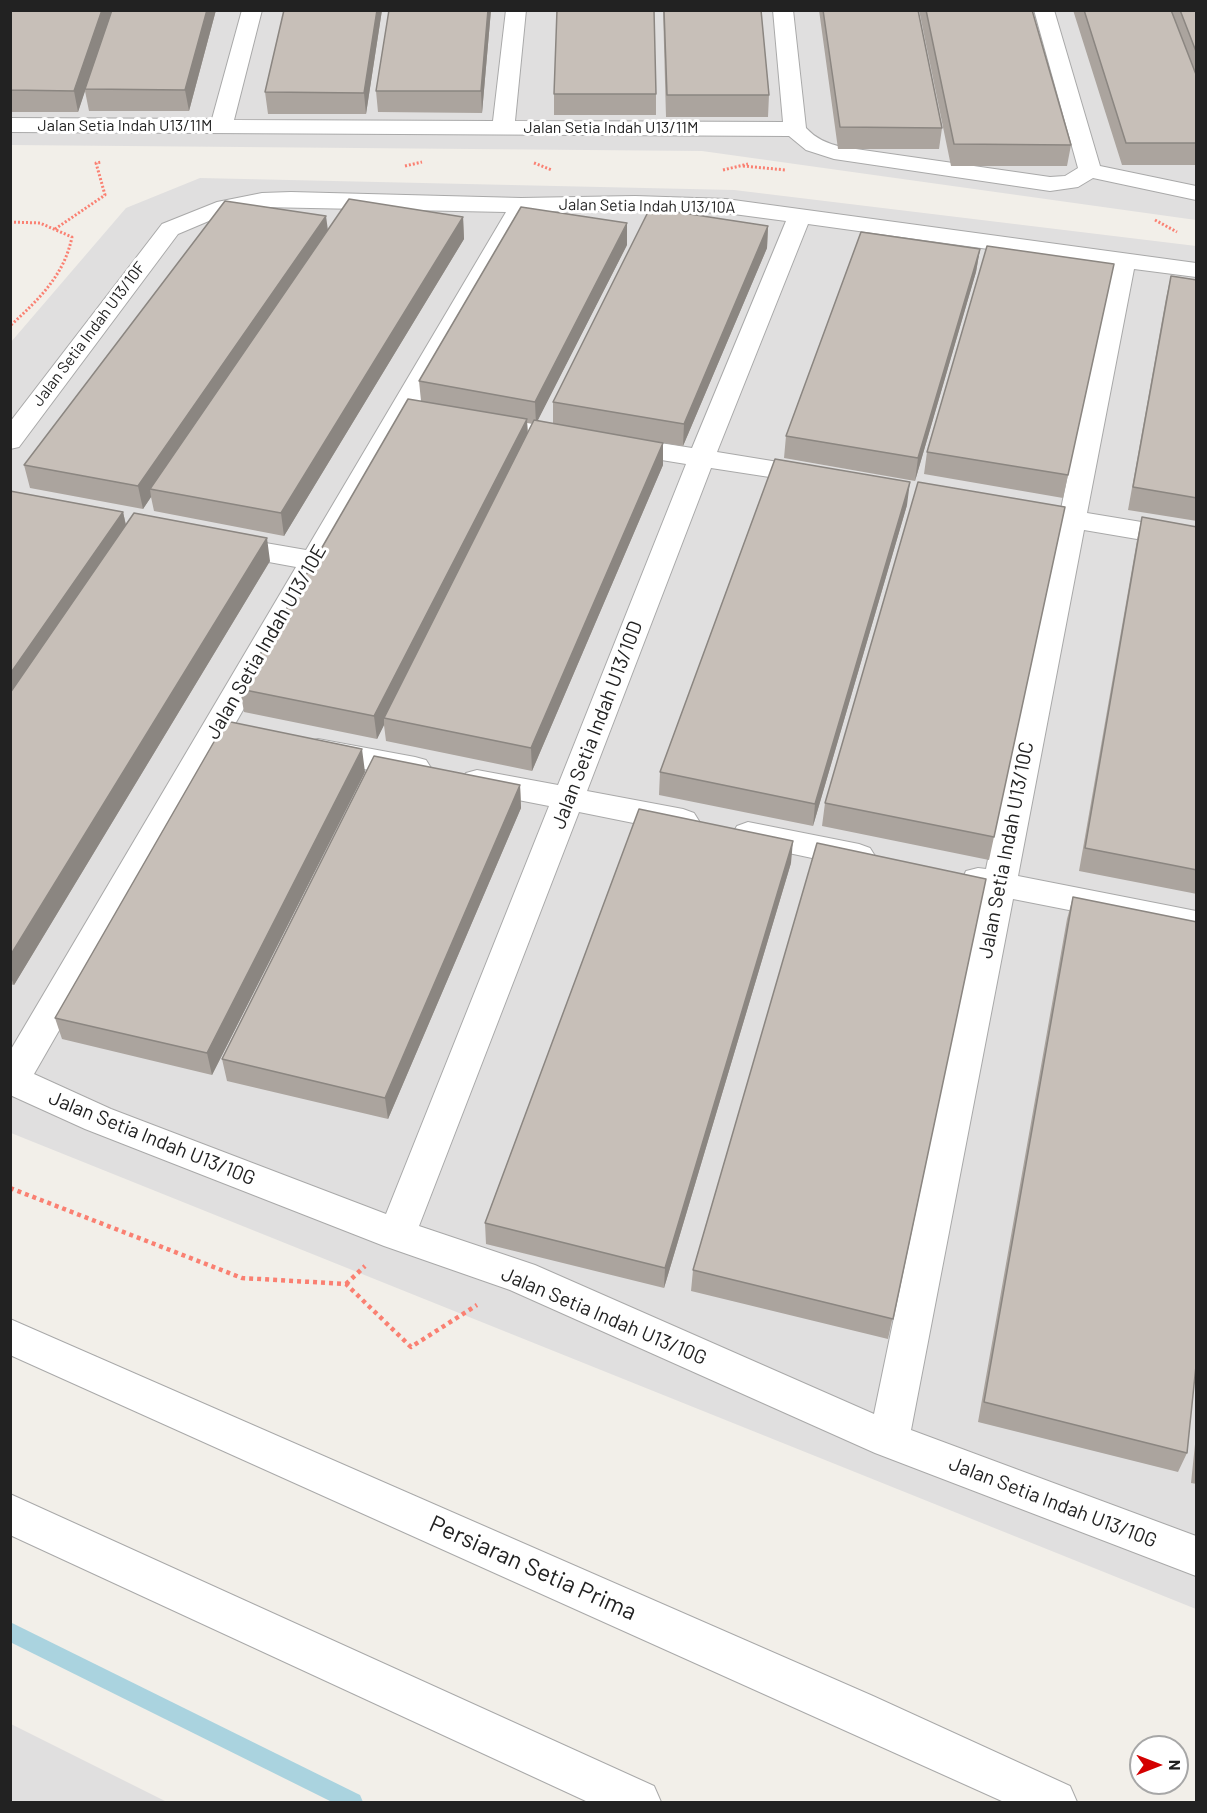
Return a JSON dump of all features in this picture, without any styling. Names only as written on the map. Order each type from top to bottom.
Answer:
[{"type":"street","points":[[221,126],[252,10]]},
{"type":"street","points":[[503,128],[516,10]]},
{"type":"street","points":[[783,10],[795,129],[806,143],[828,151],[1050,184],[1070,182],[1090,171],[1197,193]]},
{"type":"street","points":[[1044,10],[1090,171]]},
{"type":"street","name":"Jalan Setia Indah U13/11M","points":[[10,125],[795,129]]},
{"type":"street","name":"Jalan Setia Indah U13/10A","points":[[170,229],[217,209],[262,200],[521,205],[635,203],[726,206],[1197,270]]},
{"type":"street","name":"Jalan Setia Indah U13/10E","points":[[11,1080],[314,561],[413,412],[521,205]]},
{"type":"street","name":"Jalan Setia Indah U13/10D","points":[[397,1235],[702,457],[800,216]]},
{"type":"street","name":"Jalan Setia Indah U13/10F","points":[[10,441],[148,254],[170,229]]},
{"type":"street","name":"Jalan Setia Indah U13/10C","points":[[889,1440],[1124,260]]},
{"type":"street","points":[[459,419],[841,480]]},
{"type":"street","points":[[1026,511],[1197,540]]},
{"type":"street","points":[[197,540],[314,561]]},
{"type":"street","points":[[216,730],[251,736]]},
{"type":"street","points":[[286,743],[883,861]]},
{"type":"street","points":[[953,875],[1197,923]]},
{"type":"street","name":"Jalan Setia Indah U13/10G","points":[[11,1080],[98,1119],[397,1235],[521,1277],[889,1440],[1197,1556]]},
{"type":"street","name":"Persiaran Setia Prima","points":[[10,1336],[857,1712],[1054,1803]]},
{"type":"street","points":[[10,1514],[638,1803]]},
{"type":"path","points":[[55,229],[105,195],[96,163]]},
{"type":"path","points":[[742,166],[793,171]]},
{"type":"path","points":[[1153,219],[1181,234]]},
{"type":"path","points":[[10,222],[40,223],[72,237],[70,255],[48,290],[10,326]]},
{"type":"path","points":[[10,1188],[242,1278],[346,1284],[411,1347],[521,1277]]},
{"type":"shaded area","points":[[11,11],[1196,11],[1196,220],[702,151],[11,145]]},
{"type":"shaded area","points":[[200,178],[734,190],[1196,246],[1196,1609],[11,1133],[11,342],[126,208]]},
{"type":"shaded area","points":[[11,1724],[167,1802],[11,1802]]},
{"type":"building","points":[[10,10],[102,10],[74,91],[10,90]]},
{"type":"building","points":[[112,10],[207,10],[185,90],[85,89]]},
{"type":"building","points":[[284,10],[377,10],[364,93],[265,92]]},
{"type":"building","points":[[389,10],[488,10],[481,91],[376,91]]},
{"type":"building","points":[[557,10],[654,10],[656,94],[554,94]]},
{"type":"building","points":[[664,10],[761,10],[769,95],[667,95]]},
{"type":"building","points":[[823,10],[918,10],[942,128],[840,127]]},
{"type":"building","points":[[926,10],[1032,10],[1071,145],[954,144]]},
{"type":"building","points":[[1084,10],[1171,10],[1197,77],[1197,143],[1126,143]]},
{"type":"building","points":[[1180,10],[1197,10],[1197,54]]},
{"type":"building","points":[[349,199],[463,217],[281,513],[150,489]]},
{"type":"building","points":[[225,201],[326,216],[138,486],[24,465]]},
{"type":"building","points":[[521,207],[627,223],[535,402],[419,381]]},
{"type":"building","points":[[650,208],[768,226],[684,424],[553,402]]},
{"type":"building","points":[[861,232],[980,249],[918,458],[786,436]]},
{"type":"building","points":[[987,246],[1114,264],[1068,475],[927,452]]},
{"type":"building","points":[[1171,276],[1197,280],[1197,498],[1133,487]]},
{"type":"building","points":[[408,399],[527,419],[374,716],[240,689]]},
{"type":"building","points":[[534,420],[663,443],[531,748],[384,718]]},
{"type":"building","points":[[775,459],[910,482],[815,804],[660,772]]},
{"type":"building","points":[[918,482],[1065,507],[994,837],[825,803]]},
{"type":"building","points":[[10,491],[123,512],[10,674]]},
{"type":"building","points":[[134,513],[267,538],[10,956],[10,693]]},
{"type":"building","points":[[1142,517],[1197,527],[1197,870],[1085,848]]},
{"type":"building","points":[[226,721],[362,749],[207,1053],[55,1018]]},
{"type":"building","points":[[374,756],[520,785],[385,1098],[222,1059]]},
{"type":"building","points":[[639,809],[793,841],[665,1268],[485,1223]]},
{"type":"building","points":[[817,843],[986,879],[893,1319],[693,1270]]},
{"type":"building","points":[[1073,897],[1197,922],[1197,1356],[1187,1453],[984,1402]]},
{"type":"waterway","points":[[10,1631],[353,1802]]}]
